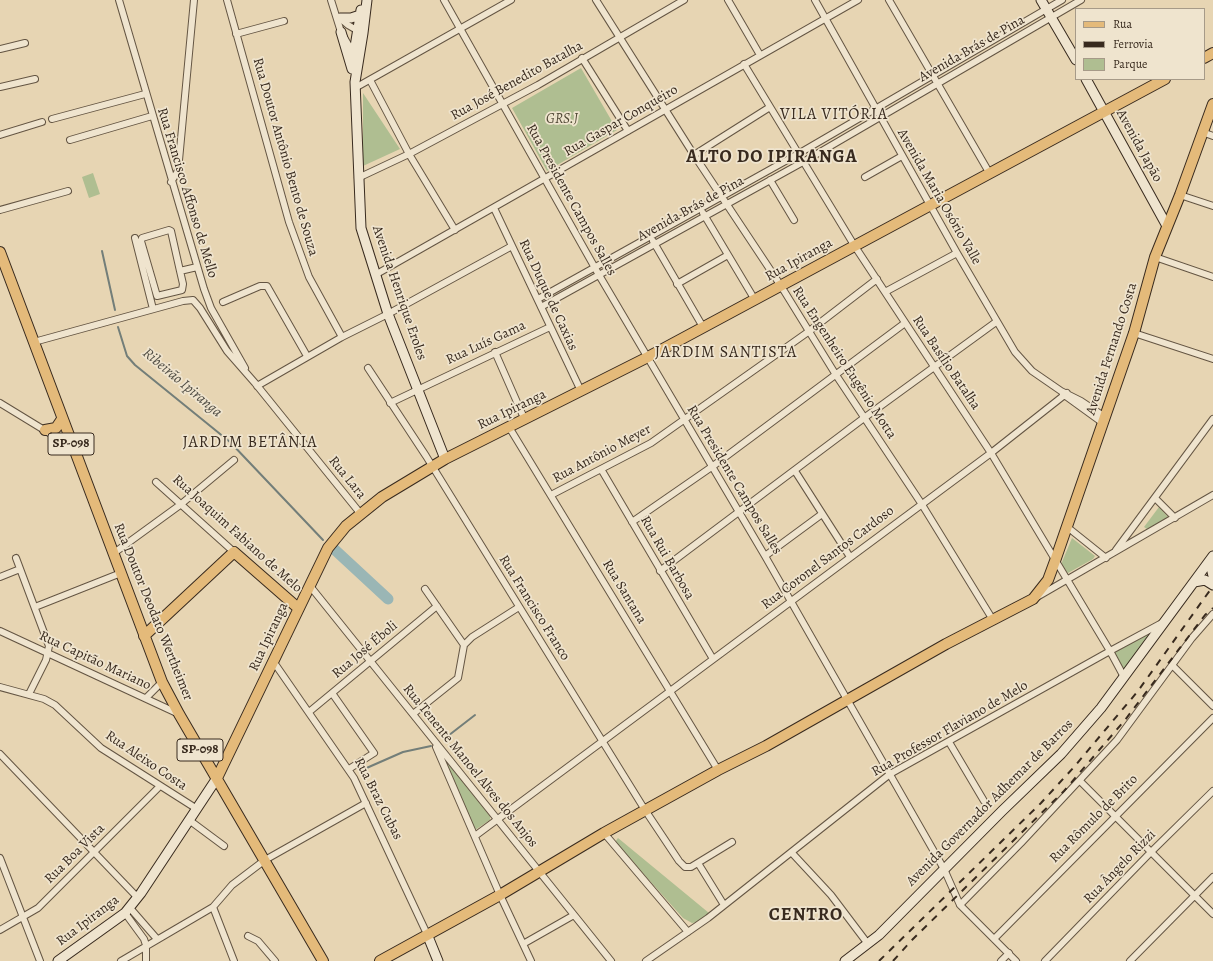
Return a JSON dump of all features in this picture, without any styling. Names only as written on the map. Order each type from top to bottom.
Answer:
[{"type":"main road","name":"Avenida Henrique Eroles","points":[[360,32],[360,15],[365,0]]},
{"type":"main road","name":"Avenida Henrique Eroles","points":[[365,0],[357,51],[355,85],[361,228],[388,314],[445,459]]},
{"type":"main road","points":[[1041,0],[1075,58]]},
{"type":"main road","points":[[337,15],[351,18],[360,15]]},
{"type":"main road","points":[[341,32],[352,69]]},
{"type":"main road","name":"Avenida Henrique Eroles","points":[[355,85],[352,69],[357,51]]},
{"type":"main road","name":"Avenida Japão","points":[[1087,80],[1168,226]]},
{"type":"main road","name":"Rua Ipiranga","points":[[58,961],[128,910],[138,898],[217,778],[272,661],[328,548],[340,532],[360,513],[392,490],[432,466],[524,418],[581,392],[648,357],[1163,80]]},
{"type":"main road","name":"Avenida Fernando Costa","points":[[1033,599],[1048,580],[1055,561],[1134,333],[1155,257],[1180,195],[1213,104]]},
{"type":"main road","name":"Rua Doutor Deodato Wertheimer","points":[[0,252],[72,447],[114,553],[162,682],[179,714],[322,960]]},
{"type":"main road","points":[[45,430],[56,428],[62,419]]},
{"type":"main road","points":[[144,636],[234,552]]},
{"type":"main road","name":"Rua Joaquim Fabiano de Melo","points":[[234,552],[298,608]]},
{"type":"main road","points":[[1213,556],[1211,567],[1213,576]]},
{"type":"main road","name":"Avenida Governador Adhemar de Barros","points":[[845,961],[868,944],[1061,754],[1101,708],[1213,556]]},
{"type":"main road","points":[[1194,582],[1204,580],[1213,585]]},
{"type":"main road","points":[[380,961],[500,895],[645,810],[848,701],[924,656],[1033,599]]},
{"type":"main road","name":"Rua Braz Cubas","points":[[427,934],[438,961]]},
{"type":"street","name":"Rua Francisco Affonso de Mello","points":[[119,0],[145,94],[197,267],[211,308],[229,342],[256,384]]},
{"type":"street","name":"Rua Doutor Antônio Bento de Souza","points":[[227,0],[296,245],[309,277],[342,337]]},
{"type":"street","points":[[332,0],[341,32],[347,42],[357,51]]},
{"type":"street","name":"Rua Presidente Campos Salles","points":[[444,0],[599,275],[791,600],[944,869],[960,905],[1016,961]]},
{"type":"street","points":[[355,85],[370,80],[511,0]]},
{"type":"street","name":"Rua Engenheiro Eugênio Motta","points":[[596,0],[694,155],[781,286],[808,332],[921,503],[993,620]]},
{"type":"street","name":"Rua José Benedito Batalha","points":[[358,178],[409,154],[503,104],[684,0]]},
{"type":"street","points":[[728,0],[760,55]]},
{"type":"street","name":"Avenida Maria Osório Valle","points":[[815,0],[874,108],[996,322],[1015,352],[1025,364],[1064,394],[1104,420]]},
{"type":"street","name":"Rua Gaspar Conqueiro","points":[[375,275],[858,0]]},
{"type":"street","points":[[889,0],[990,174]]},
{"type":"street","name":"Avenida Brás de Pina","points":[[541,307],[726,203],[803,162],[879,116],[996,50],[1048,13],[1062,0]]},
{"type":"street","name":"Avenida Brás de Pina","points":[[538,299],[595,268],[721,195],[798,154],[874,108],[991,42],[1048,13],[1081,0]]},
{"type":"street","points":[[172,182],[178,171],[193,1]]},
{"type":"street","points":[[337,15],[360,32]]},
{"type":"street","points":[[236,34],[284,22]]},
{"type":"street","points":[[991,42],[996,50]]},
{"type":"street","points":[[0,49],[25,43]]},
{"type":"street","points":[[965,57],[970,65]]},
{"type":"street","points":[[582,58],[628,131]]},
{"type":"street","name":"Rua Basílio Batalha","points":[[744,64],[854,245],[991,453],[1110,650],[1124,677]]},
{"type":"street","points":[[0,87],[35,79]]},
{"type":"street","points":[[370,80],[409,154],[455,230]]},
{"type":"street","points":[[52,119],[145,94]]},
{"type":"street","points":[[694,155],[770,107]]},
{"type":"street","points":[[70,140],[152,116]]},
{"type":"street","points":[[0,134],[42,122]]},
{"type":"street","points":[[1202,132],[1213,136]]},
{"type":"street","points":[[865,177],[902,156]]},
{"type":"street","points":[[754,178],[758,186]]},
{"type":"street","points":[[770,180],[794,220]]},
{"type":"street","points":[[0,210],[68,191]]},
{"type":"street","points":[[1180,195],[1213,206]]},
{"type":"street","name":"Rua Duque de Caxias","points":[[494,208],[581,392]]},
{"type":"street","points":[[700,208],[755,300]]},
{"type":"street","points":[[169,230],[171,231],[180,271],[183,284],[182,290],[157,296],[141,241],[142,238],[169,230]]},
{"type":"street","points":[[650,236],[703,327]]},
{"type":"street","points":[[135,238],[153,309]]},
{"type":"street","points":[[34,342],[188,300],[197,303],[226,351],[256,384],[512,246]]},
{"type":"street","points":[[885,292],[957,253]]},
{"type":"street","points":[[677,284],[728,254]]},
{"type":"street","points":[[1155,257],[1212,275]]},
{"type":"street","points":[[180,271],[197,267]]},
{"type":"street","name":"Rua Antônio Meyer","points":[[552,495],[636,452],[684,420],[808,332],[877,279]]},
{"type":"street","points":[[223,302],[260,286],[267,286],[307,356]]},
{"type":"street","points":[[660,571],[864,418],[996,322]]},
{"type":"street","points":[[632,522],[713,466],[904,323]]},
{"type":"street","name":"Rua Luís Gama","points":[[390,403],[418,388],[550,326]]},
{"type":"street","points":[[1134,333],[1213,359]]},
{"type":"street","points":[[496,352],[524,418]]},
{"type":"street","name":"Rua Francisco Franco","points":[[368,368],[432,466],[645,810],[679,861],[688,868],[698,863]]},
{"type":"street","name":"Rua Lara","points":[[256,384],[360,513]]},
{"type":"street","name":"Rua Coronel Santos Cardoso","points":[[475,836],[603,742],[921,503],[991,453],[1064,394]]},
{"type":"street","points":[[0,403],[72,447]]},
{"type":"street","points":[[1115,552],[1213,419]]},
{"type":"street","name":"Rua Santana","points":[[509,426],[552,495],[669,692],[718,770]]},
{"type":"street","points":[[114,553],[180,505],[234,460]]},
{"type":"street","name":"Rua Rui Barbosa","points":[[601,469],[713,659]]},
{"type":"street","points":[[795,471],[850,557]]},
{"type":"street","name":"Rua Joaquim Fabiano de Melo","points":[[156,482],[234,552]]},
{"type":"street","points":[[1033,599],[1213,495]]},
{"type":"street","points":[[1156,498],[1175,518]]},
{"type":"street","points":[[765,556],[822,514]]},
{"type":"street","points":[[1066,526],[1106,558]]},
{"type":"street","points":[[16,558],[48,639],[49,653],[29,694]]},
{"type":"street","points":[[0,577],[20,569]]},
{"type":"street","points":[[36,607],[121,573]]},
{"type":"street","name":"Rua Tenente Manoel Alves dos Anjos","points":[[310,586],[611,961]]},
{"type":"street","points":[[425,589],[464,645]]},
{"type":"street","name":"Rua José Éboli","points":[[309,712],[437,606]]},
{"type":"street","points":[[413,714],[458,678],[464,645],[472,637],[519,608]]},
{"type":"street","points":[[960,905],[1080,781],[1117,740],[1173,666],[1195,634],[1213,614]]},
{"type":"street","name":"Rua Professor Flaviano de Melo","points":[[646,961],[711,916],[890,774],[1110,650],[1164,623]]},
{"type":"street","name":"Rua Capitão Mariano","points":[[0,631],[179,714]]},
{"type":"street","name":"Rua Braz Cubas","points":[[272,661],[349,769],[427,934]]},
{"type":"street","points":[[1173,666],[1213,706]]},
{"type":"street","points":[[146,698],[162,682]]},
{"type":"street","name":"Rua Aleixo Costa","points":[[0,687],[29,694],[44,699],[55,705],[101,748],[197,809]]},
{"type":"street","points":[[332,693],[374,753],[349,769]]},
{"type":"street","name":"Rua Rômulo de Brito","points":[[994,939],[1114,816],[1213,718]]},
{"type":"street","points":[[432,738],[500,895],[531,961]]},
{"type":"street","points":[[949,742],[984,801]]},
{"type":"street","points":[[0,754],[138,898]]},
{"type":"street","points":[[1080,781],[1213,914]]},
{"type":"street","name":"Rua Boa Vista","points":[[0,930],[38,908],[160,786]]},
{"type":"street","name":"Rua Ângelo Rizzi","points":[[1045,961],[1151,852],[1213,791]]},
{"type":"street","points":[[122,961],[146,945],[213,907],[232,885],[265,860],[366,803]]},
{"type":"street","points":[[190,820],[224,846]]},
{"type":"street","points":[[604,833],[688,932]]},
{"type":"street","points":[[722,907],[698,863],[732,842]]},
{"type":"street","points":[[792,853],[831,895],[868,944]]},
{"type":"street","points":[[0,858],[40,961]]},
{"type":"street","points":[[1130,961],[1213,877]]},
{"type":"street","points":[[213,907],[234,961]]},
{"type":"street","points":[[128,910],[157,939]]},
{"type":"street","points":[[128,910],[146,945],[146,961]]},
{"type":"street","points":[[523,944],[574,915]]},
{"type":"street","points":[[248,936],[258,941],[275,961]]},
{"type":"street","points":[[1001,961],[1009,953]]},
{"type":"street","points":[[128,956],[146,954]]},
{"type":"green space","name":"GRS.J","points":[[581,68],[617,130],[547,171],[512,108]]},
{"type":"green space","points":[[363,93],[400,149],[363,166]]},
{"type":"green space","points":[[93,173],[100,194],[89,198],[82,177]]},
{"type":"green space","points":[[1159,507],[1168,517],[1167,520],[1147,529],[1144,527]]},
{"type":"green space","points":[[1072,538],[1095,556],[1093,559],[1068,573],[1062,567],[1062,562]]},
{"type":"green space","points":[[1151,633],[1124,670],[1113,651]]},
{"type":"green space","points":[[442,756],[490,816],[490,820],[475,830]]},
{"type":"green space","points":[[618,838],[709,913],[698,922],[692,923],[683,918],[615,842]]},
{"type":"waterway","points":[[102,251],[115,310]]},
{"type":"waterway","name":"Ribeirão Ipiranga","points":[[118,327],[127,356],[135,365],[230,442],[323,540]]},
{"type":"waterway","name":"Ribeirão Ipiranga","points":[[334,549],[388,599]]},
{"type":"waterway","points":[[444,739],[475,715]]},
{"type":"waterway","points":[[362,770],[403,752],[431,746]]},
{"type":"railway","points":[[879,961],[1041,803],[1074,767],[1138,691],[1213,586]]},
{"type":"railway","points":[[893,961],[912,940],[1064,791],[1125,720],[1205,615],[1213,608]]},
{"type":"district","name":"VILA VITÓRIA","points":[[834,115]]},
{"type":"district","name":"ALTO DO IPIRANGA","points":[[772,158]]},
{"type":"district","name":"JARDIM SANTISTA","points":[[726,353]]},
{"type":"district","name":"JARDIM BETÂNIA","points":[[250,443]]},
{"type":"district","name":"CENTRO","points":[[806,916]]}]
